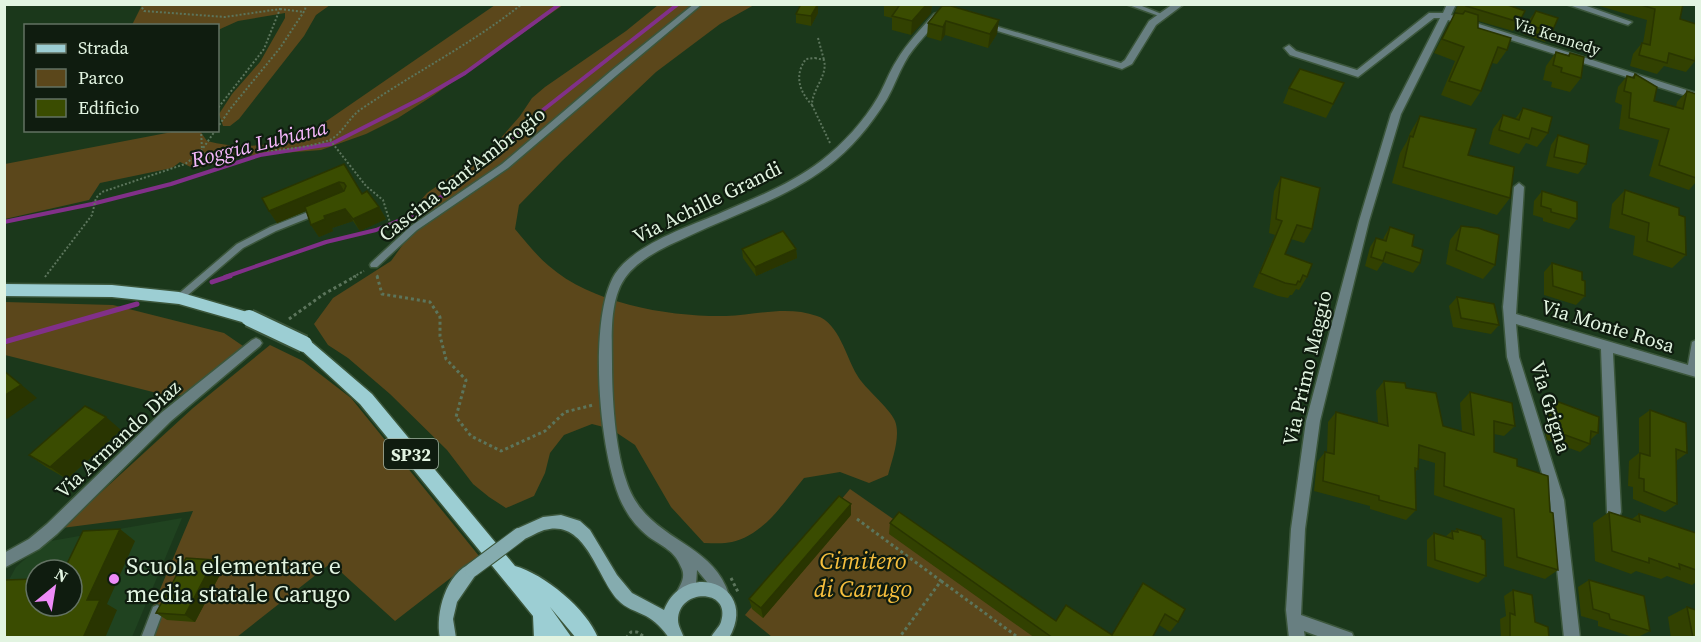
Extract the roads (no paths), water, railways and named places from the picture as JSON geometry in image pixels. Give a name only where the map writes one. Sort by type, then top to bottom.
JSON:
[{"type":"main road","name":"SP32","points":[[4,290],[111,291],[179,298],[249,318],[304,344],[366,399],[563,638]]},
{"type":"main road","points":[[510,573],[531,579],[547,590],[590,638]]},
{"type":"main road","points":[[542,611],[544,638]]},
{"type":"street","points":[[971,22],[1122,66],[1129,62],[1152,23],[1180,4]]},
{"type":"street","name":"Via Primo Maggio","points":[[1297,638],[1294,620],[1300,505],[1312,421],[1364,221],[1395,114],[1452,4]]},
{"type":"street","points":[[1570,4],[1628,22]]},
{"type":"street","name":"Via Achille Grandi","points":[[722,595],[719,582],[710,571],[682,553],[644,523],[630,506],[620,487],[616,471],[610,411],[606,336],[609,301],[619,277],[652,250],[801,179],[834,156],[874,111],[901,61],[937,16],[950,15]]},
{"type":"street","points":[[1289,48],[1293,53],[1358,74],[1432,15],[1445,16]]},
{"type":"street","name":"Via Kennedy","points":[[1445,16],[1696,96]]},
{"type":"street","name":"Via Grigna","points":[[1519,187],[1509,316],[1515,366],[1557,500],[1572,638]]},
{"type":"street","name":"Via Monte Rosa","points":[[1509,316],[1695,371]]},
{"type":"street","name":"Via Armando Diaz","points":[[4,561],[34,544],[52,529],[166,417],[256,343]]},
{"type":"street","points":[[1607,345],[1614,512]]},
{"type":"street","points":[[1695,371],[1696,345]]},
{"type":"street","points":[[448,638],[445,626],[447,608],[454,592],[472,570],[519,535],[546,522],[558,521],[577,527],[589,538],[622,594],[638,606],[654,612],[675,633]]},
{"type":"street","points":[[675,633],[671,614],[690,586],[692,573],[682,553]]},
{"type":"street","points":[[654,612],[678,601],[698,588],[715,591],[722,595],[726,602],[729,618],[720,636]]},
{"type":"street","points":[[1294,620],[1347,638]]},
{"type":"lane","name":"Cascina Sant'Ambrogio","points":[[374,265],[414,228],[505,166],[699,4]]},
{"type":"lane","points":[[1129,4],[1161,15]]},
{"type":"lane","points":[[179,298],[240,246],[273,229],[326,207]]},
{"type":"lane","points":[[147,638],[158,611]]},
{"type":"waterway","name":"Roggia Lubiana","points":[[4,222],[92,204],[171,184],[260,155],[331,144],[422,98],[465,73],[560,4]]},
{"type":"waterway","points":[[225,277],[326,242],[376,230],[422,211],[493,158],[529,121],[678,4]]},
{"type":"waterway","points":[[212,282],[230,276]]},
{"type":"waterway","points":[[4,342],[137,304]]},
{"type":"place","name":"Scuola elementare e media statale Carugo","points":[[114,579]]},
{"type":"park label","name":"Cimitero di Carugo","points":[[863,574]]}]
